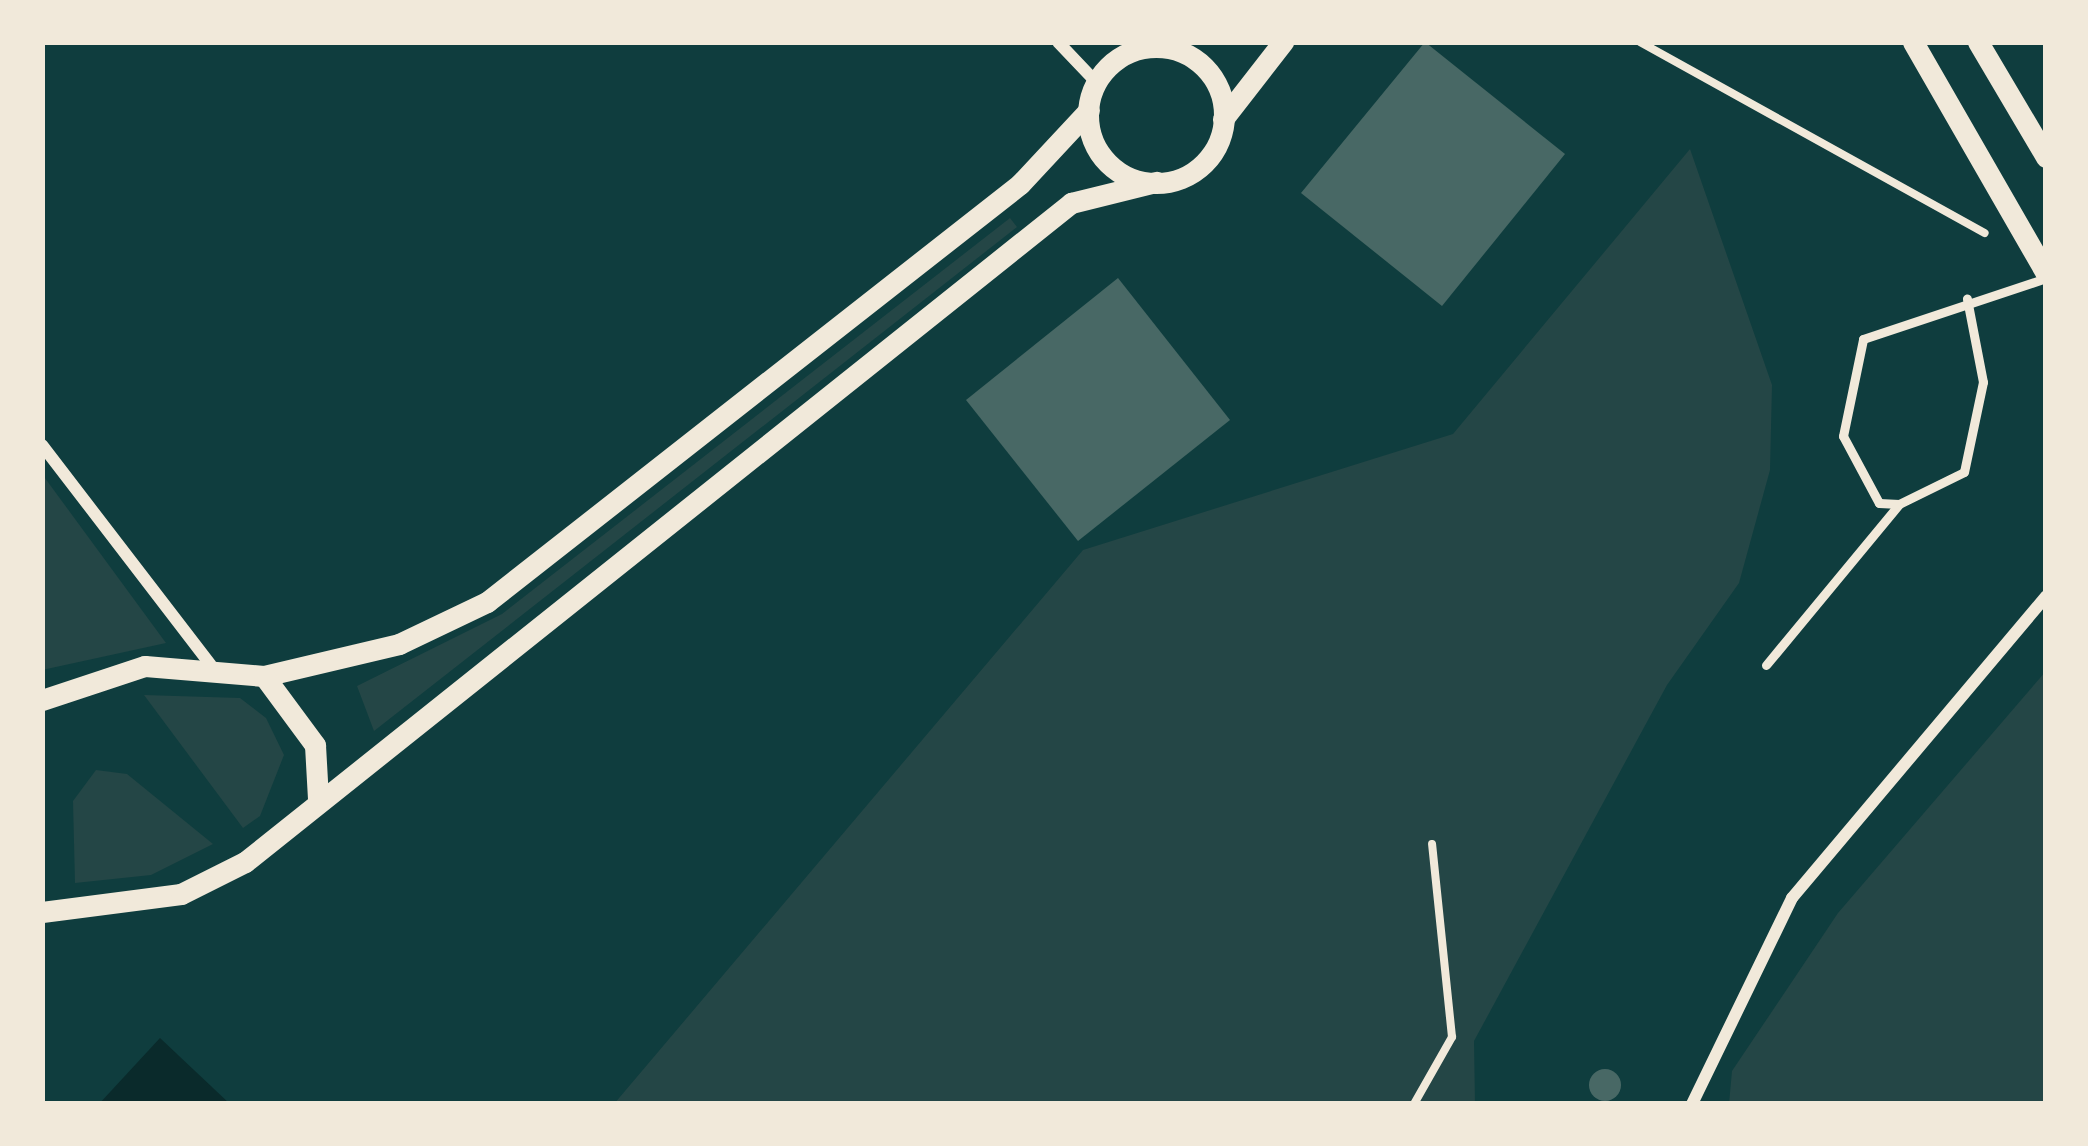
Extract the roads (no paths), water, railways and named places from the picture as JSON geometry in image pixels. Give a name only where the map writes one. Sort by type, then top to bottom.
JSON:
[{"type":"street","points":[[1058,42],[1097,83]]},
{"type":"street","points":[[1188,55],[1208,42]]},
{"type":"street","points":[[42,912],[181,894],[245,862],[318,799],[1071,203],[1156,182],[1206,161],[1223,119],[1283,42]]},
{"type":"street","points":[[1913,42],[2046,276]]},
{"type":"street","points":[[1978,42],[2046,157]]},
{"type":"street","points":[[42,700],[145,666],[211,664],[264,676],[399,644],[487,602],[1020,184],[1089,110],[1097,83],[1141,45],[1188,55],[1216,82],[1223,119]]},
{"type":"street","points":[[1089,110],[1107,161],[1156,182]]},
{"type":"street","points":[[42,445],[211,664]]},
{"type":"street","points":[[1692,1104],[1792,898],[2046,596]]},
{"type":"street","points":[[264,676],[315,745],[318,799]]},
{"type":"lane","points":[[1898,504],[1879,502],[1843,436],[1863,339],[1967,298],[2046,276]]},
{"type":"lane","points":[[1766,664],[1898,504],[1964,472],[1977,433],[1983,382],[1967,298]]}]
